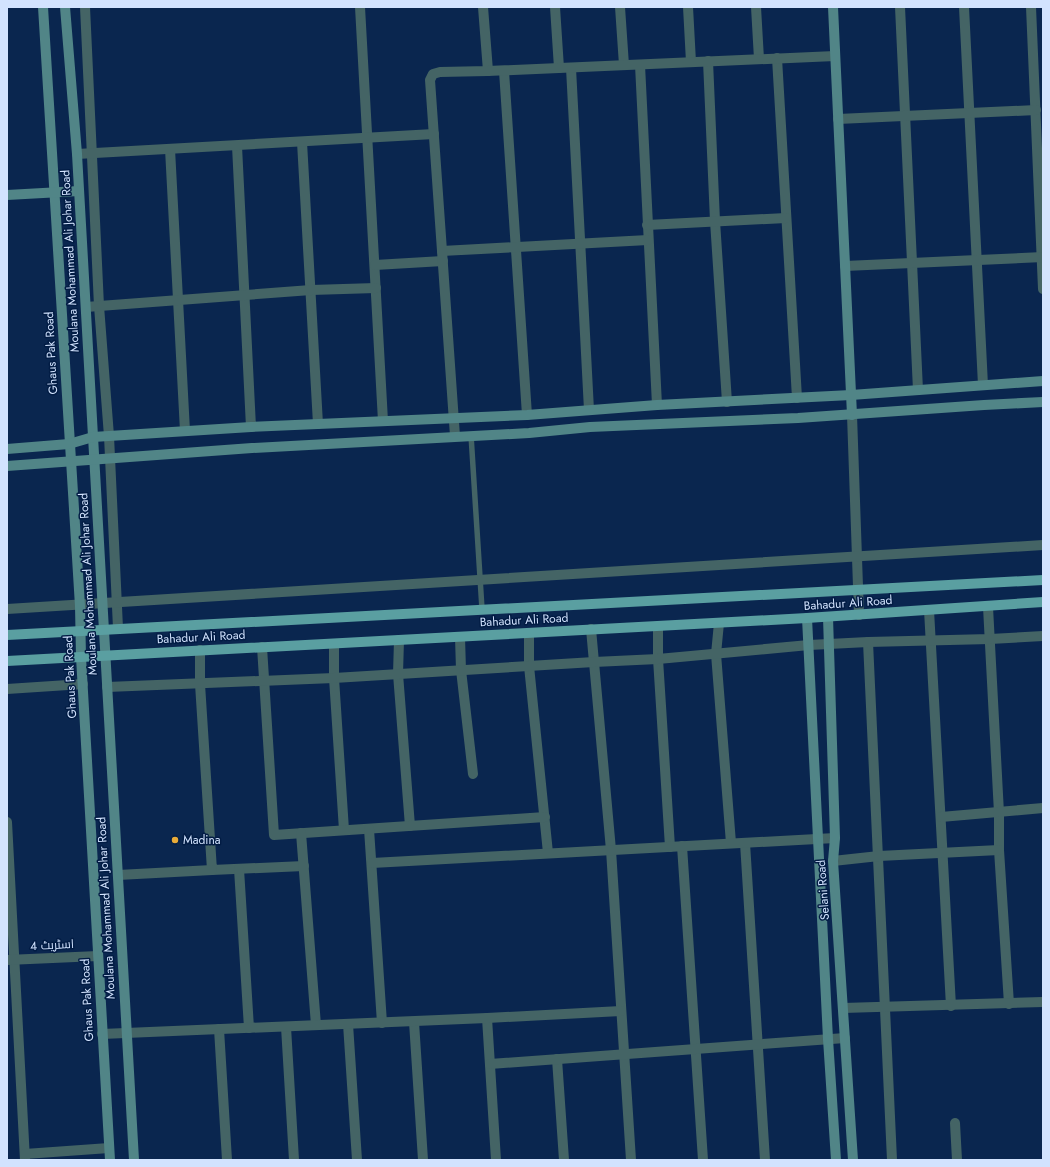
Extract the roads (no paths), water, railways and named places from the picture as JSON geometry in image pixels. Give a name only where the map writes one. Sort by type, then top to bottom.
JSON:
[{"type":"main road","name":"Bahadur Ali Road","points":[[7,634],[1043,580]]},
{"type":"main road","name":"Bahadur Ali Road","points":[[7,661],[591,629],[658,627],[988,607],[1043,602]]},
{"type":"street","name":"Moulana Mohammad Ali Johar Road","points":[[43,7],[54,192]]},
{"type":"street","name":"Moulana Mohammad Ali Johar Road","points":[[64,7],[77,154],[134,1160]]},
{"type":"street","points":[[84,7],[99,306],[109,436],[118,628]]},
{"type":"street","points":[[360,7],[383,421]]},
{"type":"street","points":[[483,7],[488,71]]},
{"type":"street","points":[[555,7],[559,68]]},
{"type":"street","points":[[620,7],[624,65]]},
{"type":"street","points":[[688,7],[691,62]]},
{"type":"street","points":[[756,7],[759,59]]},
{"type":"street","points":[[833,7],[852,415],[859,615]]},
{"type":"street","points":[[900,7],[918,390]]},
{"type":"street","points":[[964,7],[983,385]]},
{"type":"street","points":[[1031,7],[1039,91],[1036,110],[1043,289]]},
{"type":"street","points":[[454,436],[430,80],[433,74],[440,72],[504,71],[835,56]]},
{"type":"street","points":[[777,58],[797,398]]},
{"type":"street","points":[[708,62],[715,221],[727,402]]},
{"type":"street","points":[[640,64],[657,405]]},
{"type":"street","points":[[570,68],[589,410]]},
{"type":"street","points":[[504,71],[527,415]]},
{"type":"street","points":[[838,119],[1036,110]]},
{"type":"street","points":[[77,154],[434,134]]},
{"type":"street","points":[[302,142],[318,424]]},
{"type":"street","points":[[237,146],[251,427]]},
{"type":"street","points":[[170,149],[185,431]]},
{"type":"street","points":[[7,194],[79,191]]},
{"type":"street","name":"Ghaus Pak Road","points":[[54,192],[80,606],[81,657],[110,1160]]},
{"type":"street","points":[[647,224],[786,218]]},
{"type":"street","points":[[375,265],[516,247],[648,240]]},
{"type":"street","points":[[845,266],[1042,257]]},
{"type":"street","points":[[86,306],[178,301],[311,290],[376,288]]},
{"type":"street","points":[[7,448],[69,444],[93,437],[185,431],[527,415],[657,405],[851,395],[1043,381]]},
{"type":"street","points":[[7,466],[454,436],[528,433],[590,427],[852,415],[1043,402]]},
{"type":"street","points":[[7,609],[117,604],[480,580],[1043,546]]},
{"type":"street","points":[[988,607],[999,813],[999,850],[1009,1004]]},
{"type":"street","points":[[929,610],[951,1006]]},
{"type":"street","name":"Selani Road","points":[[828,617],[835,838],[834,861],[853,1160]]},
{"type":"street","name":"Selani Road","points":[[807,618],[828,1039],[836,1160]]},
{"type":"street","points":[[719,623],[716,654],[731,843]]},
{"type":"street","points":[[658,627],[658,659],[670,847]]},
{"type":"street","points":[[591,629],[611,850],[631,1160]]},
{"type":"street","points":[[529,633],[529,666],[548,853]]},
{"type":"street","points":[[107,687],[334,678],[658,659],[809,645],[868,642],[990,640],[1043,636]]},
{"type":"street","points":[[460,637],[461,670],[473,774]]},
{"type":"street","points":[[398,640],[398,674],[410,826]]},
{"type":"street","points":[[868,642],[892,1160]]},
{"type":"street","points":[[334,644],[334,678],[344,830]]},
{"type":"street","points":[[262,647],[274,835],[545,817]]},
{"type":"street","points":[[200,650],[200,684],[212,870]]},
{"type":"street","points":[[7,689],[83,684]]},
{"type":"street","points":[[941,817],[1043,808]]},
{"type":"street","points":[[7,822],[11,960],[25,1157],[109,1148]]},
{"type":"street","points":[[369,829],[382,1023]]},
{"type":"street","points":[[301,833],[316,1025]]},
{"type":"street","points":[[372,863],[835,838]]},
{"type":"street","points":[[745,842],[765,1160]]},
{"type":"street","points":[[682,846],[703,1160]]},
{"type":"street","points":[[834,861],[879,856],[999,850]]},
{"type":"street","points":[[118,875],[304,866]]},
{"type":"street","points":[[239,869],[249,1028]]},
{"type":"street","name":"اسٹریٹ 4","points":[[11,960],[98,956]]},
{"type":"street","points":[[843,1008],[951,1006],[1043,1002]]},
{"type":"street","points":[[102,1034],[414,1022],[621,1011]]},
{"type":"street","points":[[487,1018],[496,1160]]},
{"type":"street","points":[[414,1022],[423,1160]]},
{"type":"street","points":[[348,1024],[357,1160]]},
{"type":"street","points":[[286,1027],[294,1160]]},
{"type":"street","points":[[219,1029],[227,1160]]},
{"type":"street","points":[[490,1064],[845,1038]]},
{"type":"street","points":[[557,1059],[564,1160]]},
{"type":"street","points":[[955,1123],[956,1160]]},
{"type":"lane","points":[[471,435],[482,609]]},
{"type":"place","name":"Madina","points":[[175,840]]}]
